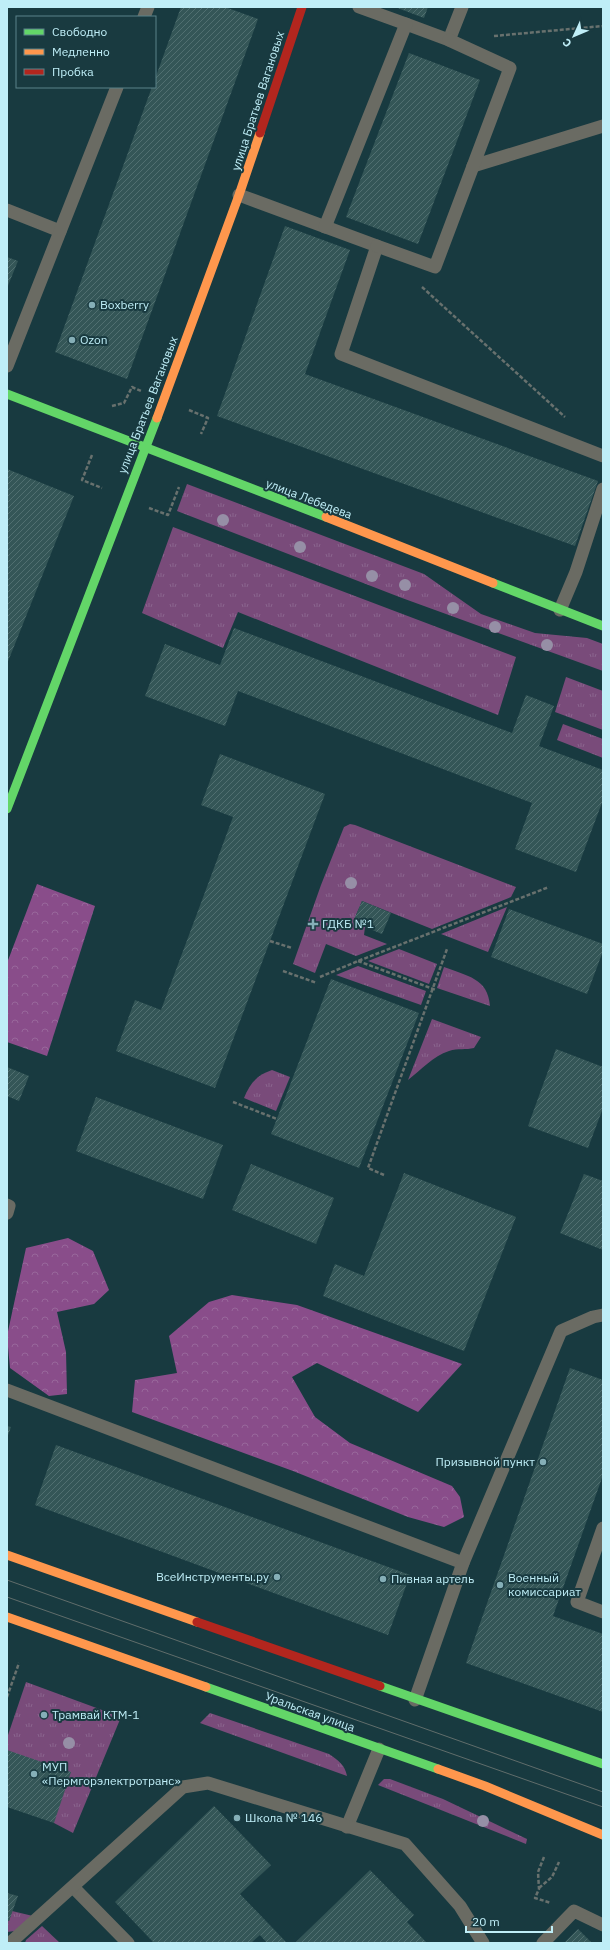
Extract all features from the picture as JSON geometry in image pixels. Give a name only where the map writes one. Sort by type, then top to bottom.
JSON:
[{"type":"street","name":"улица Братьев Вагановых","points":[[7,809],[10,794],[145,446],[165,400],[239,195],[302,7]]},
{"type":"street","name":"улица Лебедева","points":[[7,394],[102,432],[145,446],[603,626]]},
{"type":"street","points":[[7,1556],[415,1700],[603,1764]]},
{"type":"street","name":"Уральская улица","points":[[7,1618],[485,1786],[603,1835]]},
{"type":"lane","points":[[239,195],[435,267],[510,68],[449,40],[359,7]]},
{"type":"lane","points":[[449,40],[462,7]]},
{"type":"lane","points":[[325,227],[406,24]]},
{"type":"lane","points":[[7,366],[117,88]]},
{"type":"lane","points":[[473,166],[603,126]]},
{"type":"lane","points":[[7,210],[60,231]]},
{"type":"lane","points":[[378,246],[341,354],[603,456]]},
{"type":"lane","points":[[560,610],[576,572],[603,489]]},
{"type":"lane","points":[[7,1205],[9,1206],[7,1213]]},
{"type":"lane","points":[[415,1700],[463,1563],[561,1331],[593,1317],[603,1315]]},
{"type":"lane","points":[[7,1390],[463,1563]]},
{"type":"lane","points":[[603,1528],[576,1602],[603,1612]]},
{"type":"lane","points":[[347,1826],[379,1749]]},
{"type":"lane","points":[[10,1943],[74,1887],[183,1787],[208,1783],[406,1844],[460,1906],[483,1943]]},
{"type":"lane","points":[[74,1887],[128,1943]]},
{"type":"lane","points":[[543,1943],[574,1911],[603,1925]]},
{"type":"path","points":[[487,37],[603,26]]},
{"type":"path","points":[[418,283],[568,420]]},
{"type":"path","points":[[112,406],[124,403],[132,387],[141,391]]},
{"type":"path","points":[[185,408],[208,418],[201,434]]},
{"type":"path","points":[[95,449],[82,480],[106,490]]},
{"type":"path","points":[[147,507],[168,515],[182,481]]},
{"type":"path","points":[[320,977],[549,887]]},
{"type":"path","points":[[270,941],[292,948]]},
{"type":"path","points":[[384,1175],[368,1168],[447,949]]},
{"type":"path","points":[[358,961],[436,990]]},
{"type":"path","points":[[283,971],[317,984]]},
{"type":"path","points":[[234,1102],[277,1119]]},
{"type":"path","points":[[7,1697],[19,1663]]},
{"type":"path","points":[[539,1889],[538,1872],[544,1857]]},
{"type":"path","points":[[548,1902],[535,1898],[539,1889],[552,1877],[559,1862]]},
{"type":"green space","points":[[187,484],[424,574],[481,614],[535,633],[587,638],[603,644],[603,671],[402,598],[177,511]]},
{"type":"green space","points":[[173,527],[516,657],[498,715],[238,612],[223,648],[142,613]]},
{"type":"green space","points":[[566,677],[603,691],[603,730],[555,712]]},
{"type":"green space","points":[[563,724],[603,739],[603,758],[557,740]]},
{"type":"green space","points":[[350,824],[516,887],[511,897],[432,929],[362,901],[353,922],[365,927],[364,935],[387,944],[356,956],[326,944],[315,973],[293,964],[321,885],[344,827]]},
{"type":"green space","points":[[37,884],[95,906],[47,1056],[7,1042],[7,963]]},
{"type":"green space","points":[[507,907],[488,952],[441,934]]},
{"type":"green space","points":[[399,949],[437,964],[429,984],[368,961]]},
{"type":"green space","points":[[358,966],[426,991],[421,1005],[336,975]]},
{"type":"green space","points":[[444,967],[475,979],[481,984],[485,989],[490,1006],[437,988]]},
{"type":"green space","points":[[432,1019],[481,1037],[474,1048],[452,1050],[443,1053],[408,1080]]},
{"type":"green space","points":[[272,1070],[290,1077],[276,1111],[244,1098],[249,1088],[258,1077]]},
{"type":"green space","points":[[68,1238],[93,1251],[109,1290],[94,1304],[57,1312],[66,1352],[67,1394],[49,1396],[10,1368],[7,1336],[26,1248]]},
{"type":"green space","points":[[232,1295],[297,1305],[462,1364],[418,1412],[317,1363],[292,1377],[315,1417],[350,1443],[452,1486],[460,1497],[464,1517],[444,1527],[408,1517],[293,1471],[132,1412],[135,1380],[177,1373],[169,1336],[209,1302]]},
{"type":"green space","points":[[26,1682],[121,1717],[73,1833],[54,1823],[7,1750],[7,1738]]},
{"type":"green space","points":[[210,1713],[329,1754],[341,1763],[347,1776],[200,1723]]},
{"type":"green space","points":[[384,1779],[390,1779],[443,1799],[527,1839],[526,1844],[378,1785]]},
{"type":"green space","points":[[12,1911],[33,1916],[15,1931],[7,1932],[7,1920],[9,1921]]},
{"type":"green space","points":[[42,1926],[60,1943],[25,1943],[26,1940]]},
{"type":"building","points":[[181,7],[225,7],[258,19],[127,379],[55,352],[152,88],[156,88],[156,76]]},
{"type":"building","points":[[395,7],[428,7],[424,18]]},
{"type":"building","points":[[409,53],[480,80],[418,244],[346,217]]},
{"type":"building","points":[[285,226],[350,250],[305,374],[598,481],[575,546],[217,416]]},
{"type":"building","points":[[7,257],[18,261],[7,288]]},
{"type":"building","points":[[7,469],[74,496],[7,664]]},
{"type":"building","points":[[234,628],[512,733],[526,695],[554,706],[539,746],[603,770],[603,800],[576,872],[515,849],[532,803],[238,691],[225,726],[145,696],[165,644],[220,665]]},
{"type":"building","points":[[220,754],[325,794],[215,1088],[116,1051],[135,1000],[161,1010],[233,817],[201,805]]},
{"type":"building","points":[[362,901],[391,913],[382,934],[353,922]]},
{"type":"building","points":[[509,909],[603,944],[603,951],[587,994],[491,957]]},
{"type":"building","points":[[331,979],[419,1013],[359,1168],[271,1134]]},
{"type":"building","points":[[556,1049],[603,1067],[603,1108],[588,1148],[528,1126]]},
{"type":"building","points":[[7,1067],[29,1076],[19,1101],[7,1096]]},
{"type":"building","points":[[96,1097],[223,1145],[203,1199],[76,1151]]},
{"type":"building","points":[[251,1164],[334,1198],[316,1244],[232,1210]]},
{"type":"building","points":[[404,1173],[516,1217],[464,1351],[323,1296],[335,1264],[364,1276]]},
{"type":"building","points":[[584,1174],[603,1181],[603,1250],[560,1233]]},
{"type":"building","points":[[570,1368],[603,1380],[603,1475],[553,1616],[603,1634],[603,1712],[466,1663]]},
{"type":"building","points":[[7,1426],[11,1427],[7,1438]]},
{"type":"building","points":[[56,1445],[410,1575],[388,1635],[35,1505]]},
{"type":"building","points":[[7,1750],[71,1772],[54,1823],[7,1807]]},
{"type":"building","points":[[214,1806],[271,1865],[240,1894],[287,1943],[267,1943],[260,1935],[251,1943],[154,1943],[115,1902]]},
{"type":"building","points":[[370,1870],[414,1915],[407,1922],[427,1943],[295,1943]]},
{"type":"building","points":[[7,1893],[18,1896],[9,1921],[7,1920]]},
{"type":"building","points":[[578,1929],[592,1943],[564,1943]]},
{"type":"tram line","points":[[7,1580],[603,1792]]},
{"type":"tram line","points":[[7,1597],[603,1807]]},
{"type":"traffic: fast","points":[[7,394],[326,517]]},
{"type":"traffic: fast","points":[[7,809],[157,418]]},
{"type":"traffic: fast","points":[[493,583],[603,626]]},
{"type":"traffic: fast","points":[[380,1686],[603,1764]]},
{"type":"traffic: fast","points":[[206,1687],[438,1769]]},
{"type":"traffic: slow","points":[[157,418],[239,195],[260,133]]},
{"type":"traffic: slow","points":[[326,517],[493,583]]},
{"type":"traffic: slow","points":[[7,1555],[197,1622]]},
{"type":"traffic: slow","points":[[7,1617],[206,1687]]},
{"type":"traffic: slow","points":[[438,1769],[485,1786],[603,1835]]},
{"type":"traffic: jam","points":[[260,133],[302,7]]},
{"type":"traffic: jam","points":[[197,1622],[380,1686]]},
{"type":"place","name":"Boxberry","points":[[92,305]]},
{"type":"place","name":"Ozon","points":[[72,340]]},
{"type":"place","name":"ГДКБ №1","points":[[313,924]]},
{"type":"place","name":"Призывной пункт","points":[[543,1462]]},
{"type":"place","name":"ВсеИнструменты.ру","points":[[277,1577]]},
{"type":"place","name":"Пивная артель","points":[[383,1579]]},
{"type":"place","name":"Военный комиссариат","points":[[500,1585]]},
{"type":"place","name":"Трамвай КТМ-1","points":[[44,1715]]},
{"type":"place","name":"МУП «Пермгорэлектротранс»","points":[[34,1774]]},
{"type":"place","name":"Школа № 146","points":[[237,1818]]}]
